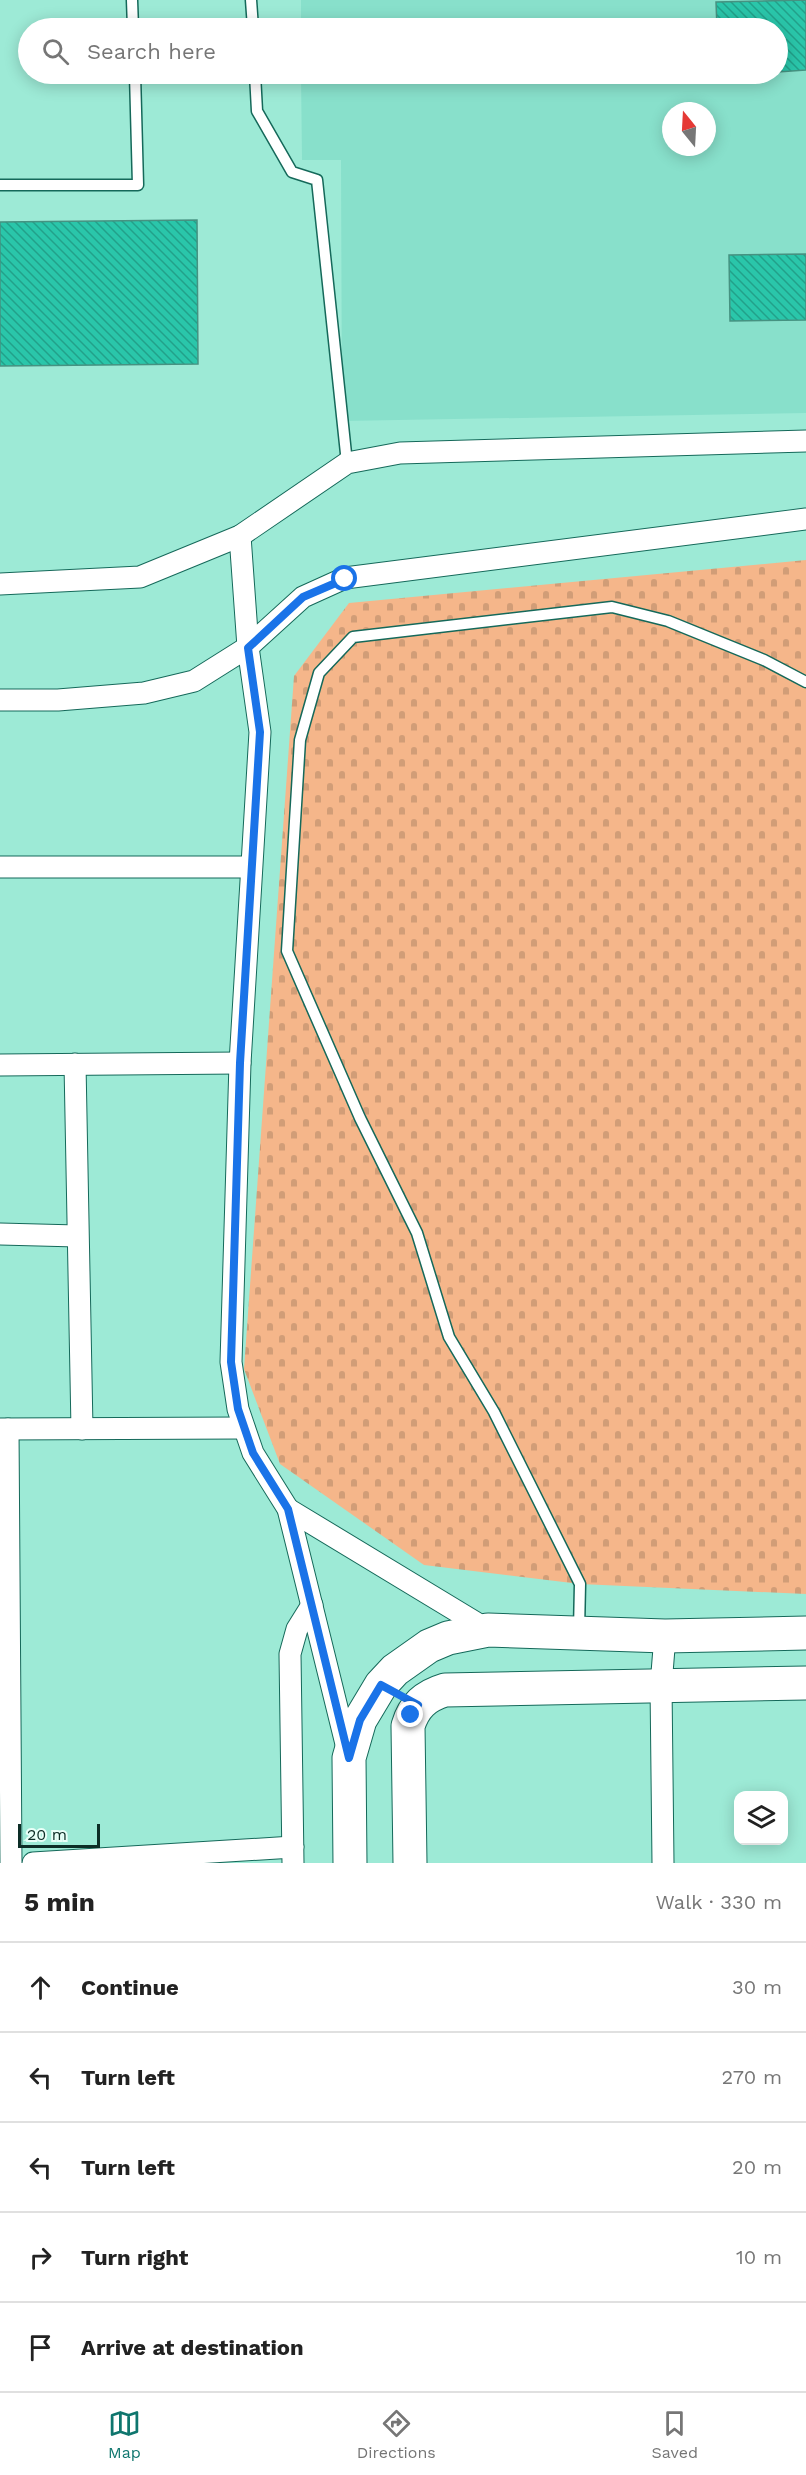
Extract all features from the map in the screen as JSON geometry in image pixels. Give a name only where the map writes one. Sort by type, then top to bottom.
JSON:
[{"type":"main road","points":[[350,1863],[349,1758],[360,1720],[381,1685],[395,1670],[429,1646],[468,1632],[488,1630],[665,1636],[806,1633]]},
{"type":"main road","points":[[410,1863],[408,1726],[418,1705],[435,1693],[444,1690],[806,1683]]},
{"type":"main road","points":[[381,1685],[418,1705]]},
{"type":"street","points":[[0,584],[140,578],[240,536],[347,463],[400,453],[806,441]]},
{"type":"street","points":[[0,700],[58,700],[144,693],[194,681],[248,648],[303,597],[345,579],[806,519]]},
{"type":"street","points":[[240,536],[248,648],[260,732],[240,1063],[231,1362],[238,1409],[253,1453],[288,1509],[349,1758]]},
{"type":"street","points":[[0,867],[251,867]]},
{"type":"street","points":[[0,1065],[240,1063]]},
{"type":"street","points":[[75,1064],[82,1429]]},
{"type":"street","points":[[0,1234],[77,1236]]},
{"type":"street","points":[[11,1863],[5,1711],[4,1429],[244,1428]]},
{"type":"street","points":[[288,1509],[488,1630]]},
{"type":"street","points":[[33,1863],[293,1855],[290,1654],[297,1629],[312,1605]]},
{"type":"street","points":[[663,1863],[662,1685],[665,1636]]},
{"type":"lane","points":[[132,0],[133,18]]},
{"type":"lane","points":[[251,0],[252,18]]},
{"type":"lane","points":[[0,185],[138,185],[135,84]]},
{"type":"lane","points":[[256,84],[257,111],[292,172],[317,180],[347,463]]},
{"type":"lane","points":[[579,1633],[580,1584],[494,1412],[448,1337],[417,1233],[360,1118],[287,951],[300,740],[319,673],[353,637],[612,606],[668,621],[764,660],[806,682]]},
{"type":"shaded area","points":[[301,0],[806,0],[806,413],[342,421],[341,160],[302,160],[301,84],[788,84],[788,18],[301,18]]},
{"type":"green space","points":[[806,560],[806,1594],[580,1584],[424,1565],[280,1464],[244,1369],[294,676],[349,603]]},
{"type":"building","points":[[806,0],[806,70],[788,71],[788,18],[717,18],[716,2]]},
{"type":"building","points":[[197,220],[198,364],[0,366],[0,222]]},
{"type":"building","points":[[806,254],[806,320],[730,321],[729,255]]},
{"type":"route","points":[[345,579],[303,597],[248,648],[260,732],[240,1063],[231,1362],[238,1409],[253,1453],[288,1509],[349,1758],[360,1720],[381,1685],[418,1705],[411,1715]]}]
